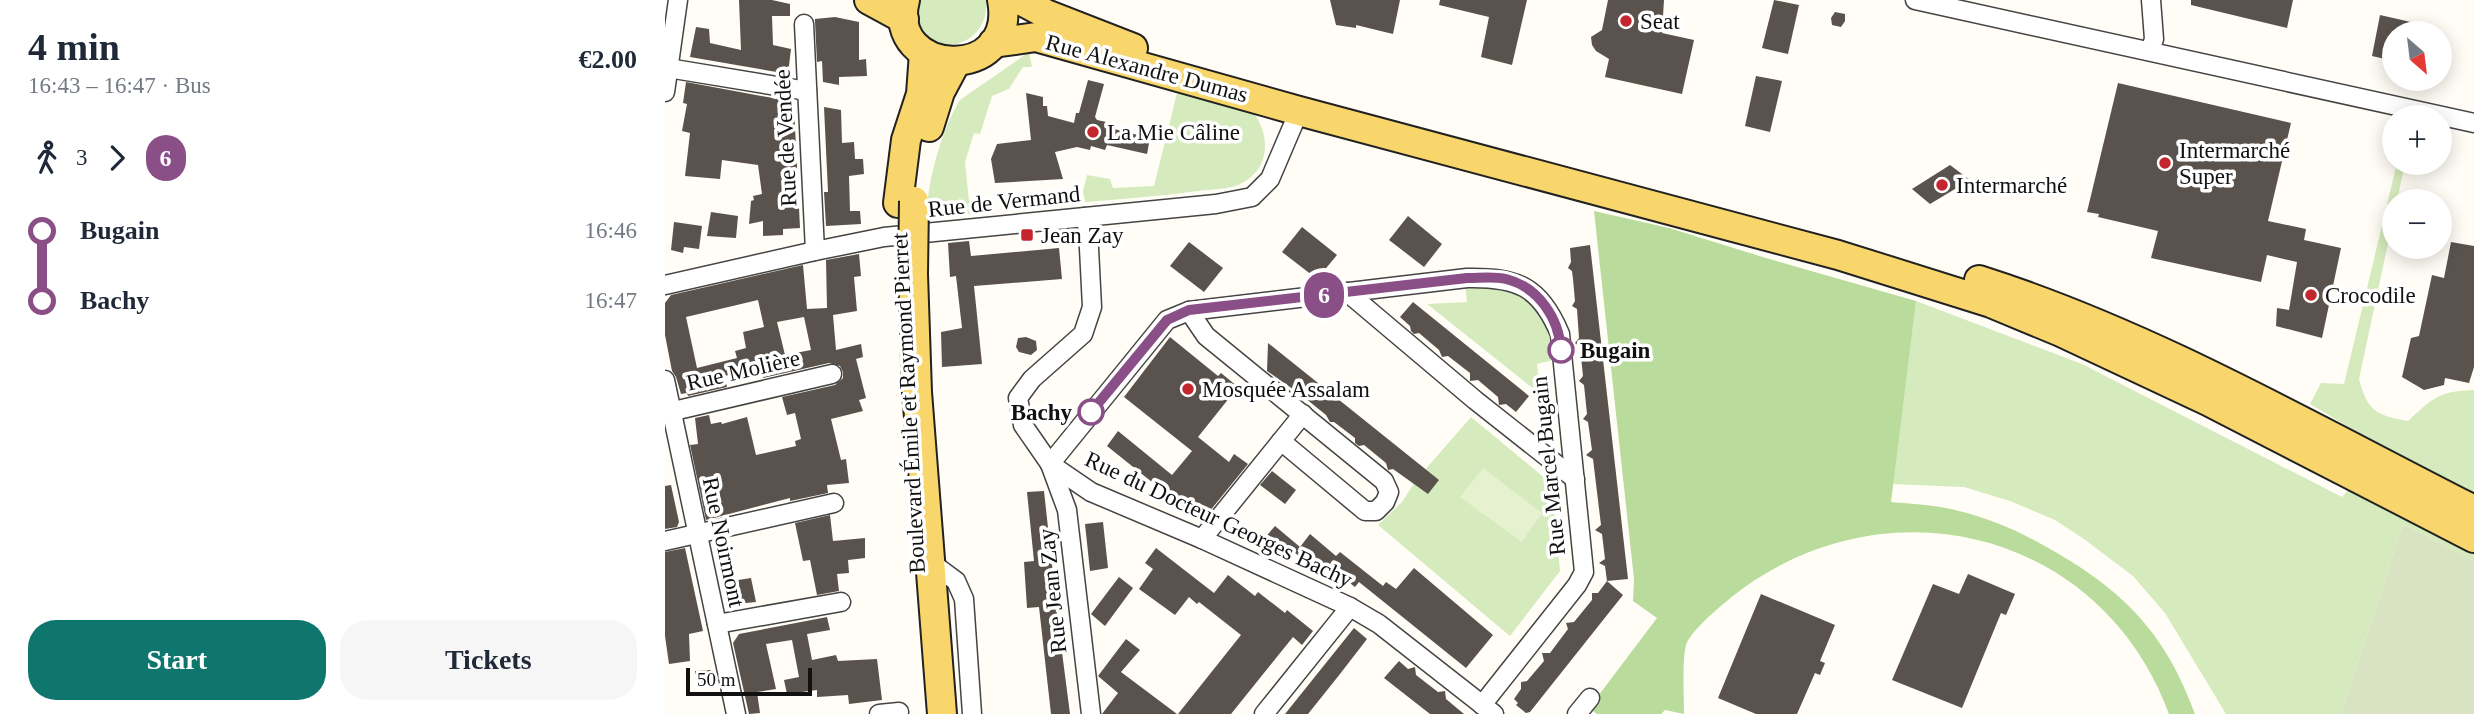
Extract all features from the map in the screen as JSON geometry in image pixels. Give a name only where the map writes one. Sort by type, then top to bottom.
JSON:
[{"type":"main road","points":[[869,0],[905,9],[907,32],[924,52],[945,61],[956,62],[977,56],[993,43],[1004,17],[1002,0]]},
{"type":"main road","name":"Rue Alexandre Dumas","points":[[1020,0],[1046,14],[1124,46],[1302,103]]},
{"type":"main road","name":"Rue Alexandre Dumas","points":[[993,43],[1036,37],[1302,103]]},
{"type":"main road","name":"Boulevard Émile et Raymond Pierret","points":[[924,52],[921,94],[906,141],[903,392],[927,714]]},
{"type":"main road","name":"Boulevard Émile et Raymond Pierret","points":[[906,202],[940,92],[956,62]]},
{"type":"main road","points":[[1302,103],[1507,149],[1828,236],[2019,293],[2155,349],[2474,510]]},
{"type":"main road","points":[[1302,103],[1838,255],[1991,303],[2061,332],[2208,401],[2474,538]]},
{"type":"main road","name":"Boulevard Émile et Raymond Pierret","points":[[905,274],[942,714]]},
{"type":"street","points":[[665,92],[678,0]]},
{"type":"street","points":[[1915,0],[2474,123]]},
{"type":"street","points":[[2151,0],[2154,39],[2151,51]]},
{"type":"street","name":"Rue de Vendée","points":[[804,24],[815,250]]},
{"type":"street","points":[[668,68],[807,91]]},
{"type":"street","name":"Rue de Vermand","points":[[665,285],[884,237],[1216,204],[1252,197],[1270,179],[1302,103]]},
{"type":"street","name":"Rue du Docteur Georges Bachy","points":[[1085,217],[1092,307],[1083,334],[1032,379],[1018,398],[1023,425],[1050,464],[1091,492],[1350,607],[1380,624],[1488,709]]},
{"type":"street","name":"Rue Marcel Bugain","points":[[1050,464],[1167,320],[1189,310],[1467,278],[1506,279],[1522,285],[1553,317],[1560,334],[1584,572],[1488,709]]},
{"type":"street","points":[[1347,292],[1475,400],[1575,479]]},
{"type":"street","points":[[1189,310],[1206,336],[1384,481],[1389,492],[1385,502],[1376,510],[1365,511],[1280,441]]},
{"type":"street","name":"Rue Molière","points":[[668,413],[832,374]]},
{"type":"street","name":"Rue Noirmont","points":[[665,380],[668,413],[698,534],[736,714]]},
{"type":"street","points":[[1202,539],[1303,414]]},
{"type":"street","name":"Rue Jean Zay","points":[[1050,464],[1067,510],[1091,714]]},
{"type":"street","points":[[665,541],[834,503]]},
{"type":"street","points":[[929,561],[956,581],[964,599],[972,714]]},
{"type":"street","points":[[717,624],[841,602]]},
{"type":"street","points":[[1264,714],[1350,607]]},
{"type":"street","points":[[1577,714],[1590,698]]},
{"type":"street","points":[[879,714],[899,712]]},
{"type":"green space","points":[[915,0],[986,0],[985,17],[969,39],[945,45],[933,42],[923,35],[916,20]]},
{"type":"green space","points":[[1029,52],[1032,67],[1023,67],[1009,89],[992,96],[980,134],[974,133],[965,162],[969,201],[991,200],[992,212],[927,217],[929,189],[936,157],[960,100]]},
{"type":"green space","points":[[1178,89],[1252,111],[1263,130],[1265,141],[1265,151],[1258,170],[1250,178],[1230,187],[1085,202],[1083,191],[1087,175],[1110,179],[1113,188],[1154,186]]},
{"type":"green space","points":[[2394,175],[2402,175],[2400,189],[2391,189]]},
{"type":"green space","points":[[1594,211],[1669,228],[1916,301],[1891,502],[1942,507],[2007,527],[2052,550],[2101,582],[2122,599],[2156,638],[2184,686],[2195,714],[2169,714],[2139,655],[2099,606],[2051,569],[1996,545],[1937,533],[1875,535],[1814,550],[1755,580],[1727,600],[1697,629],[1686,645],[1684,714],[1665,710],[1661,714],[1597,714],[1589,708],[1657,618],[1633,601],[1634,579]]},
{"type":"green space","points":[[2382,226],[2382,259],[2385,259],[2359,379],[2366,399],[2375,410],[2388,417],[2408,421],[2437,397],[2452,392],[2474,390],[2474,493],[2365,437],[2310,404],[2321,383],[2344,384]]},
{"type":"green space","points":[[1465,284],[1496,287],[1519,293],[1537,309],[1552,343],[1554,360],[1537,364],[1540,394],[1427,304],[1467,302]]},
{"type":"green space","points":[[1916,301],[2082,364],[2342,497],[2351,487],[2474,550],[2474,561],[2403,524],[2341,714],[2226,714],[2165,613],[2133,576],[2084,539],[2055,520],[2010,501],[1964,487],[1892,484]]},
{"type":"green space","points":[[1471,417],[1552,484],[1560,571],[1510,636],[1378,525],[1402,502],[1417,479]]},
{"type":"green space","points":[[1483,468],[1542,513],[1522,542],[1460,497]]},
{"type":"green space","points":[[2403,524],[2474,561],[2474,714],[2341,714]]},
{"type":"building","points":[[739,0],[772,0],[790,4],[790,16],[772,16],[773,45],[791,49],[788,74],[690,57],[696,27],[709,29],[710,43],[741,50]]},
{"type":"building","points":[[1330,0],[1400,0],[1393,34],[1356,25],[1356,28],[1336,25]]},
{"type":"building","points":[[1440,0],[1527,0],[1512,65],[1481,57],[1489,17],[1439,5]]},
{"type":"building","points":[[1608,0],[1664,0],[1662,33],[1694,40],[1682,94],[1605,77],[1609,59],[1596,51],[1591,37],[1602,30]]},
{"type":"building","points":[[1774,0],[1799,5],[1788,54],[1762,48]]},
{"type":"building","points":[[2191,0],[2293,0],[2287,28],[2191,5]]},
{"type":"building","points":[[1835,12],[1845,14],[1841,27],[1832,25],[1831,18]]},
{"type":"building","points":[[2380,15],[2406,21],[2382,21],[2382,58],[2372,56]]},
{"type":"building","points":[[835,17],[859,22],[859,60],[866,59],[867,76],[839,77],[839,85],[823,82],[822,61],[817,62],[815,19]]},
{"type":"building","points":[[1756,76],[1782,81],[1770,132],[1745,126]]},
{"type":"building","points":[[1088,80],[1104,84],[1095,117],[1097,120],[1116,124],[1114,129],[1150,138],[1147,154],[1107,145],[1105,150],[1091,146],[1090,150],[1077,147],[1055,152],[1063,179],[995,183],[991,159],[997,144],[1031,140],[1026,93],[1043,97],[1043,106],[1047,106],[1048,116],[1074,123]]},
{"type":"building","points":[[686,82],[789,101],[794,107],[800,228],[783,229],[783,235],[763,236],[763,221],[749,224],[753,196],[762,194],[758,165],[722,160],[720,179],[685,176],[690,133],[682,131],[687,104],[683,103]]},
{"type":"building","points":[[2118,83],[2291,123],[2268,221],[2306,229],[2304,240],[2341,248],[2322,338],[2276,326],[2277,308],[2289,310],[2297,262],[2267,255],[2261,282],[2151,258],[2158,231],[2087,212]]},
{"type":"building","points":[[824,107],[841,110],[842,143],[854,142],[855,159],[863,159],[864,174],[849,176],[850,211],[860,211],[861,224],[826,226],[824,192],[828,192]]},
{"type":"building","points":[[1950,165],[1970,180],[1930,204],[1912,189]]},
{"type":"building","points":[[711,212],[738,216],[736,238],[707,236]]},
{"type":"building","points":[[1408,216],[1442,244],[1424,267],[1389,240]]},
{"type":"building","points":[[674,222],[702,226],[699,249],[684,247],[683,253],[671,250]]},
{"type":"building","points":[[1302,227],[1337,255],[1317,279],[1282,252]]},
{"type":"building","points":[[969,241],[971,256],[1059,248],[1062,279],[974,286],[982,364],[942,367],[941,332],[962,328],[956,276],[950,277],[948,243]]},
{"type":"building","points":[[1189,242],[1223,268],[1204,292],[1170,266]]},
{"type":"building","points":[[2452,242],[2474,246],[2474,367],[2469,383],[2445,378],[2444,385],[2424,390],[2402,377],[2411,338],[2419,336],[2432,275],[2444,278],[2448,259],[2452,259]]},
{"type":"building","points":[[1590,245],[1628,579],[1607,581],[1605,566],[1599,563],[1605,559],[1602,534],[1595,530],[1601,525],[1593,459],[1586,455],[1592,450],[1588,422],[1583,419],[1587,414],[1584,385],[1579,381],[1583,376],[1580,347],[1575,343],[1579,338],[1577,309],[1572,306],[1575,301],[1573,279],[1572,271],[1568,268],[1571,262],[1570,248]]},
{"type":"building","points":[[859,254],[861,276],[854,277],[857,311],[833,315],[836,350],[861,344],[863,357],[856,359],[866,398],[859,400],[863,411],[831,419],[841,460],[846,459],[849,483],[827,485],[828,493],[790,501],[790,498],[706,520],[690,445],[698,444],[695,418],[709,415],[711,424],[722,424],[747,417],[756,455],[796,446],[795,441],[801,439],[795,413],[787,415],[782,397],[835,385],[843,378],[843,372],[840,366],[829,363],[763,378],[761,368],[724,376],[727,387],[688,396],[687,393],[681,394],[672,371],[665,335],[665,303],[671,295],[803,265],[807,309],[827,308],[826,260]],"holes":[[[758,300],[764,327],[743,332],[746,348],[735,351],[737,358],[697,368],[686,317]],[[804,317],[811,350],[785,355],[777,322]]]},
{"type":"building","points":[[1413,302],[1529,396],[1516,412],[1506,404],[1499,405],[1498,397],[1478,380],[1470,381],[1470,373],[1448,356],[1442,357],[1439,350],[1419,333],[1414,334],[1411,331],[1410,326],[1400,317]]},
{"type":"building","points":[[1026,337],[1036,341],[1037,350],[1031,355],[1019,352],[1016,347],[1018,338]]},
{"type":"building","points":[[1170,337],[1218,376],[1221,373],[1238,387],[1198,437],[1229,462],[1234,454],[1248,464],[1205,517],[1182,498],[1178,503],[1107,446],[1118,431],[1172,475],[1192,451],[1124,397]]},
{"type":"building","points":[[1268,343],[1439,480],[1428,494],[1393,469],[1388,470],[1386,463],[1364,445],[1355,443],[1355,438],[1334,422],[1330,422],[1326,415],[1305,398],[1301,399],[1297,392],[1267,371]]},
{"type":"building","points":[[1272,471],[1296,490],[1285,504],[1260,485]]},
{"type":"building","points":[[671,485],[679,522],[677,527],[665,529],[665,486]]},
{"type":"building","points":[[1044,491],[1070,714],[1051,714],[1039,607],[1027,608],[1024,562],[1034,561],[1027,492]]},
{"type":"building","points":[[830,515],[833,541],[865,538],[865,558],[848,560],[849,573],[837,574],[839,591],[817,595],[810,560],[803,561],[795,523]]},
{"type":"building","points":[[1103,522],[1108,568],[1090,571],[1085,524]]},
{"type":"building","points":[[1275,526],[1300,547],[1310,534],[1336,556],[1340,552],[1383,586],[1386,582],[1396,589],[1414,568],[1493,635],[1466,668],[1359,582],[1355,587],[1328,566],[1321,574],[1295,553],[1289,561],[1263,540]]},
{"type":"building","points":[[685,548],[703,631],[689,634],[690,661],[669,664],[665,636],[665,552]]},
{"type":"building","points":[[1156,548],[1214,593],[1228,575],[1255,596],[1258,592],[1285,613],[1287,610],[1313,631],[1302,645],[1293,637],[1231,714],[1178,714],[1241,635],[1189,597],[1175,615],[1139,589],[1153,569],[1145,563]]},
{"type":"building","points":[[1968,574],[2015,594],[2006,615],[2001,613],[1962,708],[1892,680],[1933,584],[1959,594]]},
{"type":"building","points":[[1119,577],[1133,588],[1105,626],[1091,614]]},
{"type":"building","points":[[751,578],[756,602],[736,604],[732,581]]},
{"type":"building","points":[[1607,581],[1623,595],[1530,712],[1526,713],[1516,705],[1518,703],[1514,699],[1521,689],[1521,682],[1527,681],[1544,661],[1542,653],[1550,653],[1568,629],[1566,623],[1574,622],[1592,600],[1592,593],[1598,593]]},
{"type":"building","points":[[1761,594],[1835,625],[1820,661],[1825,663],[1820,675],[1815,673],[1797,714],[1756,714],[1718,698]]},
{"type":"building","points":[[827,617],[830,630],[807,634],[812,660],[836,655],[838,661],[877,659],[882,700],[849,704],[848,695],[817,697],[817,690],[787,694],[784,680],[799,677],[792,640],[766,644],[776,689],[757,692],[760,713],[749,714],[733,643],[739,634]]},
{"type":"building","points":[[1354,628],[1367,639],[1308,714],[1285,714]]},
{"type":"building","points":[[1126,639],[1140,650],[1121,672],[1177,714],[1102,714],[1118,693],[1098,676]]},
{"type":"building","points":[[1399,661],[1408,669],[1415,667],[1416,675],[1438,692],[1445,691],[1446,699],[1464,714],[1430,714],[1384,678]]},
{"type":"building","points":[[711,670],[713,684],[699,686],[695,671]]},
{"type":"bus line","name":"6","points":[[1091,412],[1167,320],[1189,310],[1467,278],[1506,279],[1522,285],[1542,302],[1553,317],[1560,334],[1561,350]]},
{"type":"place","name":"Seat","points":[[1626,21]]},
{"type":"place","name":"La Mie Câline","points":[[1093,132]]},
{"type":"place","name":"Intermarché Super","points":[[2165,163]]},
{"type":"place","name":"Intermarché","points":[[1942,185]]},
{"type":"place","name":"Jean Zay","points":[[1027,235]]},
{"type":"place","name":"Crocodile","points":[[2311,295]]},
{"type":"place","name":"Bugain","points":[[1561,350]]},
{"type":"place","name":"Mosquée Assalam","points":[[1188,389]]},
{"type":"place","name":"Bachy","points":[[1091,412]]}]
